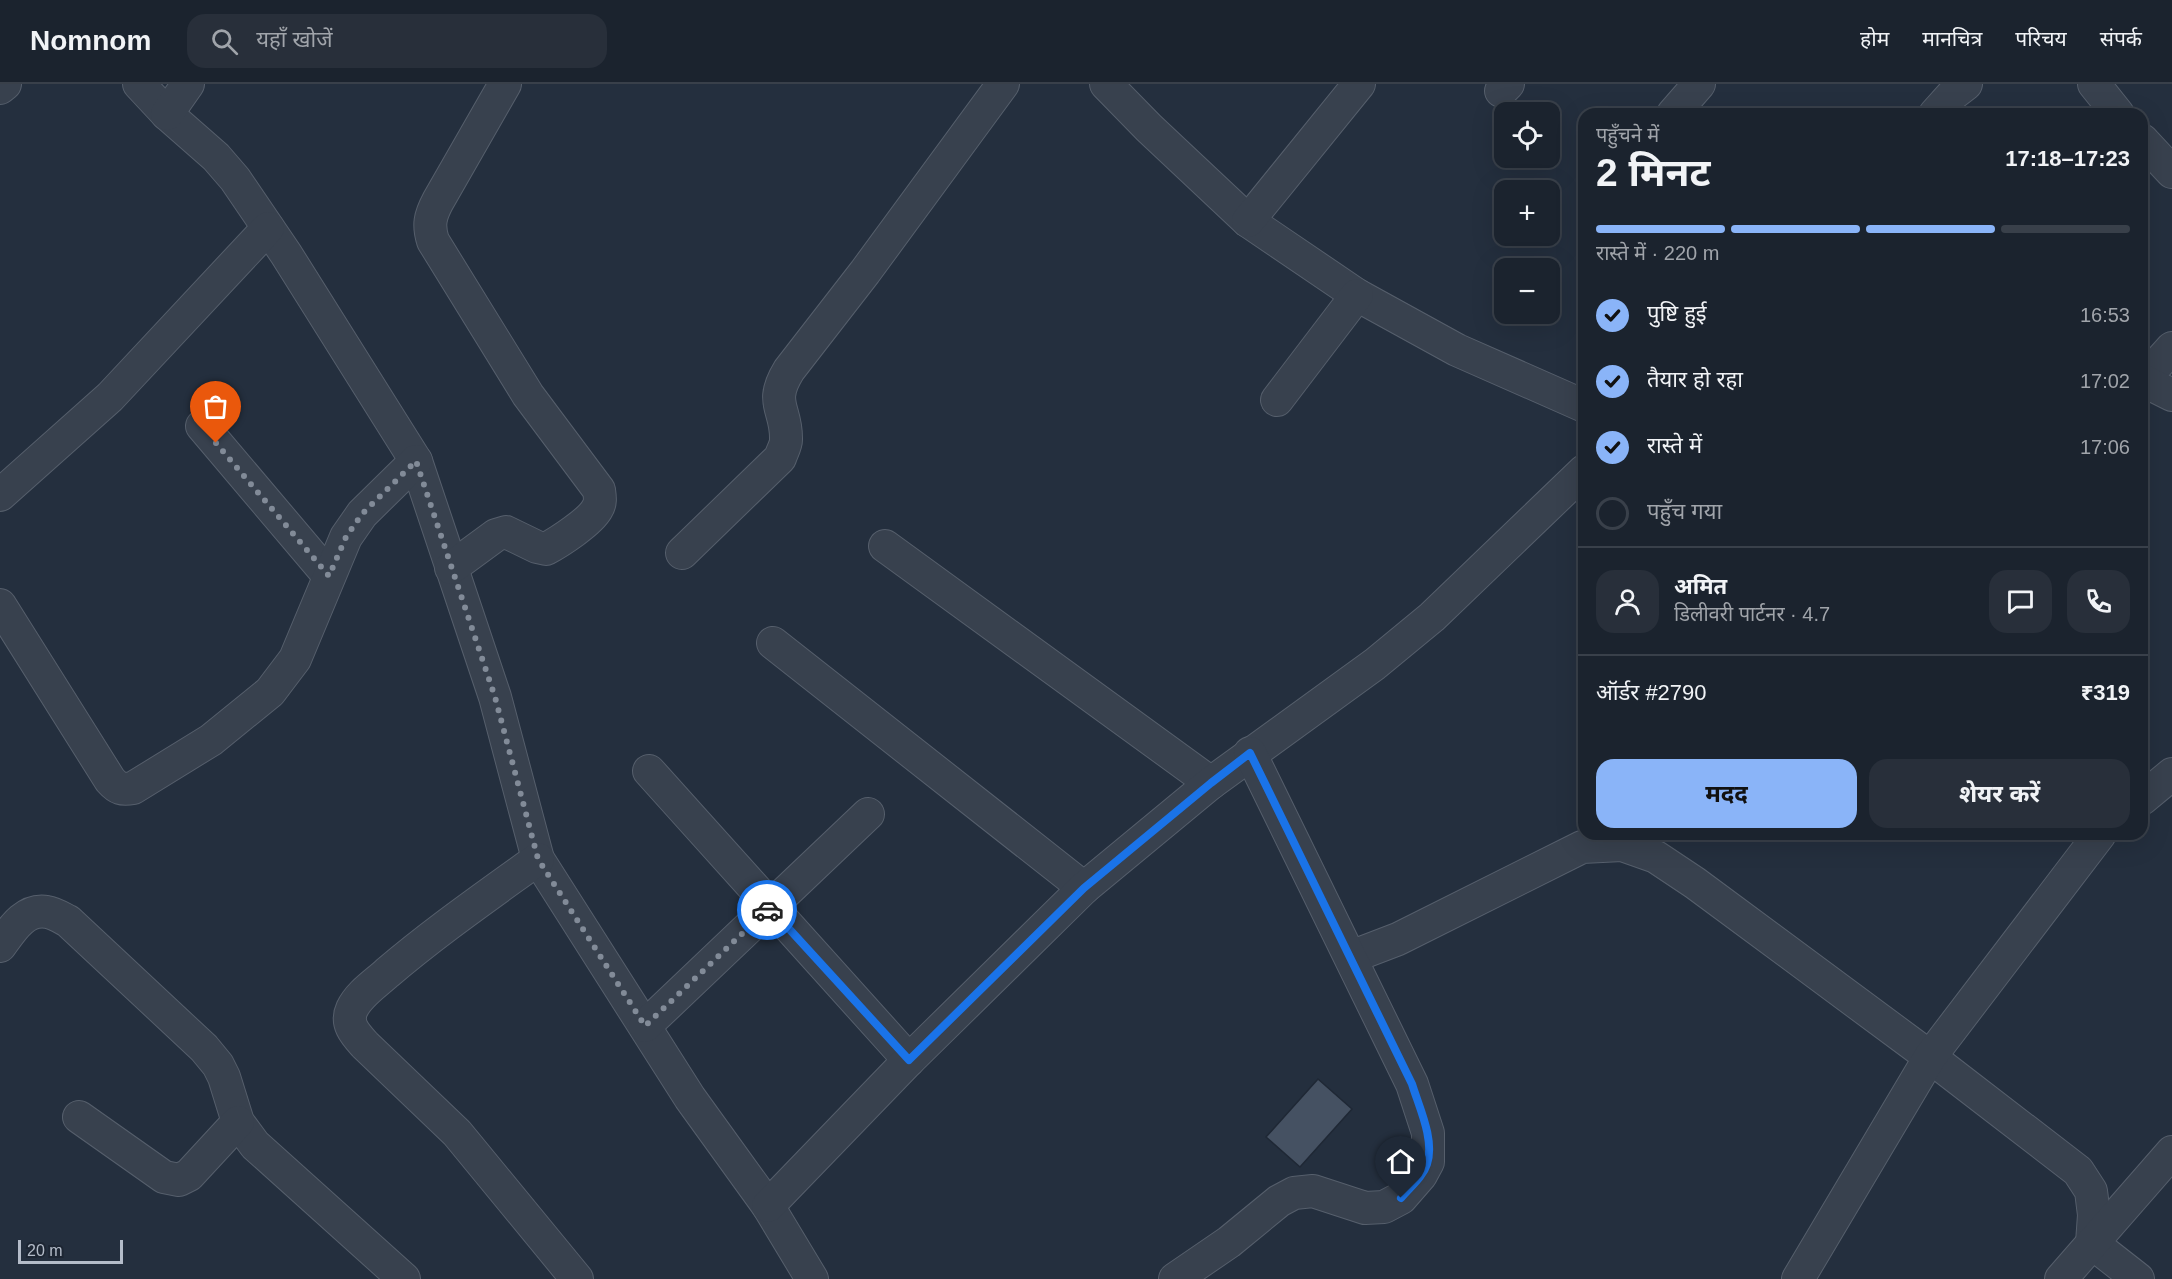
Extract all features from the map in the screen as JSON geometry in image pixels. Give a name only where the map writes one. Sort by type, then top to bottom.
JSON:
[{"type":"street","points":[[0,88],[4,84]]},
{"type":"street","points":[[139,84],[235,179],[416,461],[495,697],[538,859],[690,1098],[768,1206],[812,1279]]},
{"type":"street","points":[[167,114],[188,84]]},
{"type":"street","points":[[452,568],[496,535],[506,532],[546,549],[592,516],[599,507],[600,500],[599,490],[516,376],[433,241],[429,230],[430,218],[438,201],[505,84]]},
{"type":"street","points":[[682,553],[780,458],[787,441],[778,397],[781,382],[1003,84]]},
{"type":"street","points":[[1107,84],[1149,128],[1248,221],[1356,295],[1457,350],[1578,403]]},
{"type":"street","points":[[1248,221],[1359,84]]},
{"type":"street","points":[[1678,108],[1699,84]]},
{"type":"street","points":[[1940,108],[1966,84]]},
{"type":"street","points":[[2094,84],[2113,108]]},
{"type":"street","points":[[2148,146],[2172,172]]},
{"type":"street","points":[[0,495],[110,397],[268,228]]},
{"type":"street","points":[[1277,400],[1356,295]]},
{"type":"street","points":[[2148,374],[2172,348]]},
{"type":"street","points":[[2148,383],[2172,395]]},
{"type":"street","points":[[202,426],[329,576]]},
{"type":"street","points":[[0,606],[110,780],[117,788],[124,790],[133,788],[211,740],[270,692],[295,659],[346,537],[362,514],[416,461]]},
{"type":"street","points":[[768,1206],[909,1060],[1084,888],[1211,783],[1375,664],[1432,617],[1578,477]]},
{"type":"street","points":[[885,546],[1211,783]]},
{"type":"street","points":[[773,643],[1084,888]]},
{"type":"street","points":[[1175,1279],[1229,1242],[1279,1201],[1294,1193],[1313,1191],[1365,1208],[1384,1207],[1401,1198],[1421,1175],[1428,1162],[1428,1133],[1412,1084],[1250,753]]},
{"type":"street","points":[[649,771],[909,1060]]},
{"type":"street","points":[[2148,794],[2172,774]]},
{"type":"street","points":[[645,1026],[868,814]]},
{"type":"street","points":[[1798,1279],[1930,1057],[2095,840]]},
{"type":"street","points":[[1351,957],[1398,939],[1582,848],[1622,845],[1656,857],[1695,883],[1930,1057],[2078,1170],[2091,1191],[2094,1215],[2092,1243]]},
{"type":"street","points":[[538,859],[411,953],[361,996],[351,1010],[349,1021],[353,1031],[365,1045],[457,1133],[577,1279]]},
{"type":"street","points":[[0,946],[21,919],[34,912],[47,912],[68,921],[204,1048],[218,1065],[238,1122],[255,1145],[404,1279]]},
{"type":"street","points":[[79,1117],[164,1177],[179,1180],[189,1175],[238,1122]]},
{"type":"street","points":[[2061,1279],[2172,1152]]},
{"type":"street","points":[[2092,1243],[2138,1279]]},
{"type":"building","points":[[1318,1079],[1352,1109],[1300,1167],[1266,1137]]},
{"type":"way so far","points":[[216,443],[329,576],[346,537],[362,514],[416,461],[495,697],[538,859],[645,1026],[767,910]]},
{"type":"route","points":[[767,910],[770,908],[909,1060],[1084,888],[1250,753],[1412,1084],[1428,1133],[1428,1162],[1421,1175],[1401,1198]]}]
